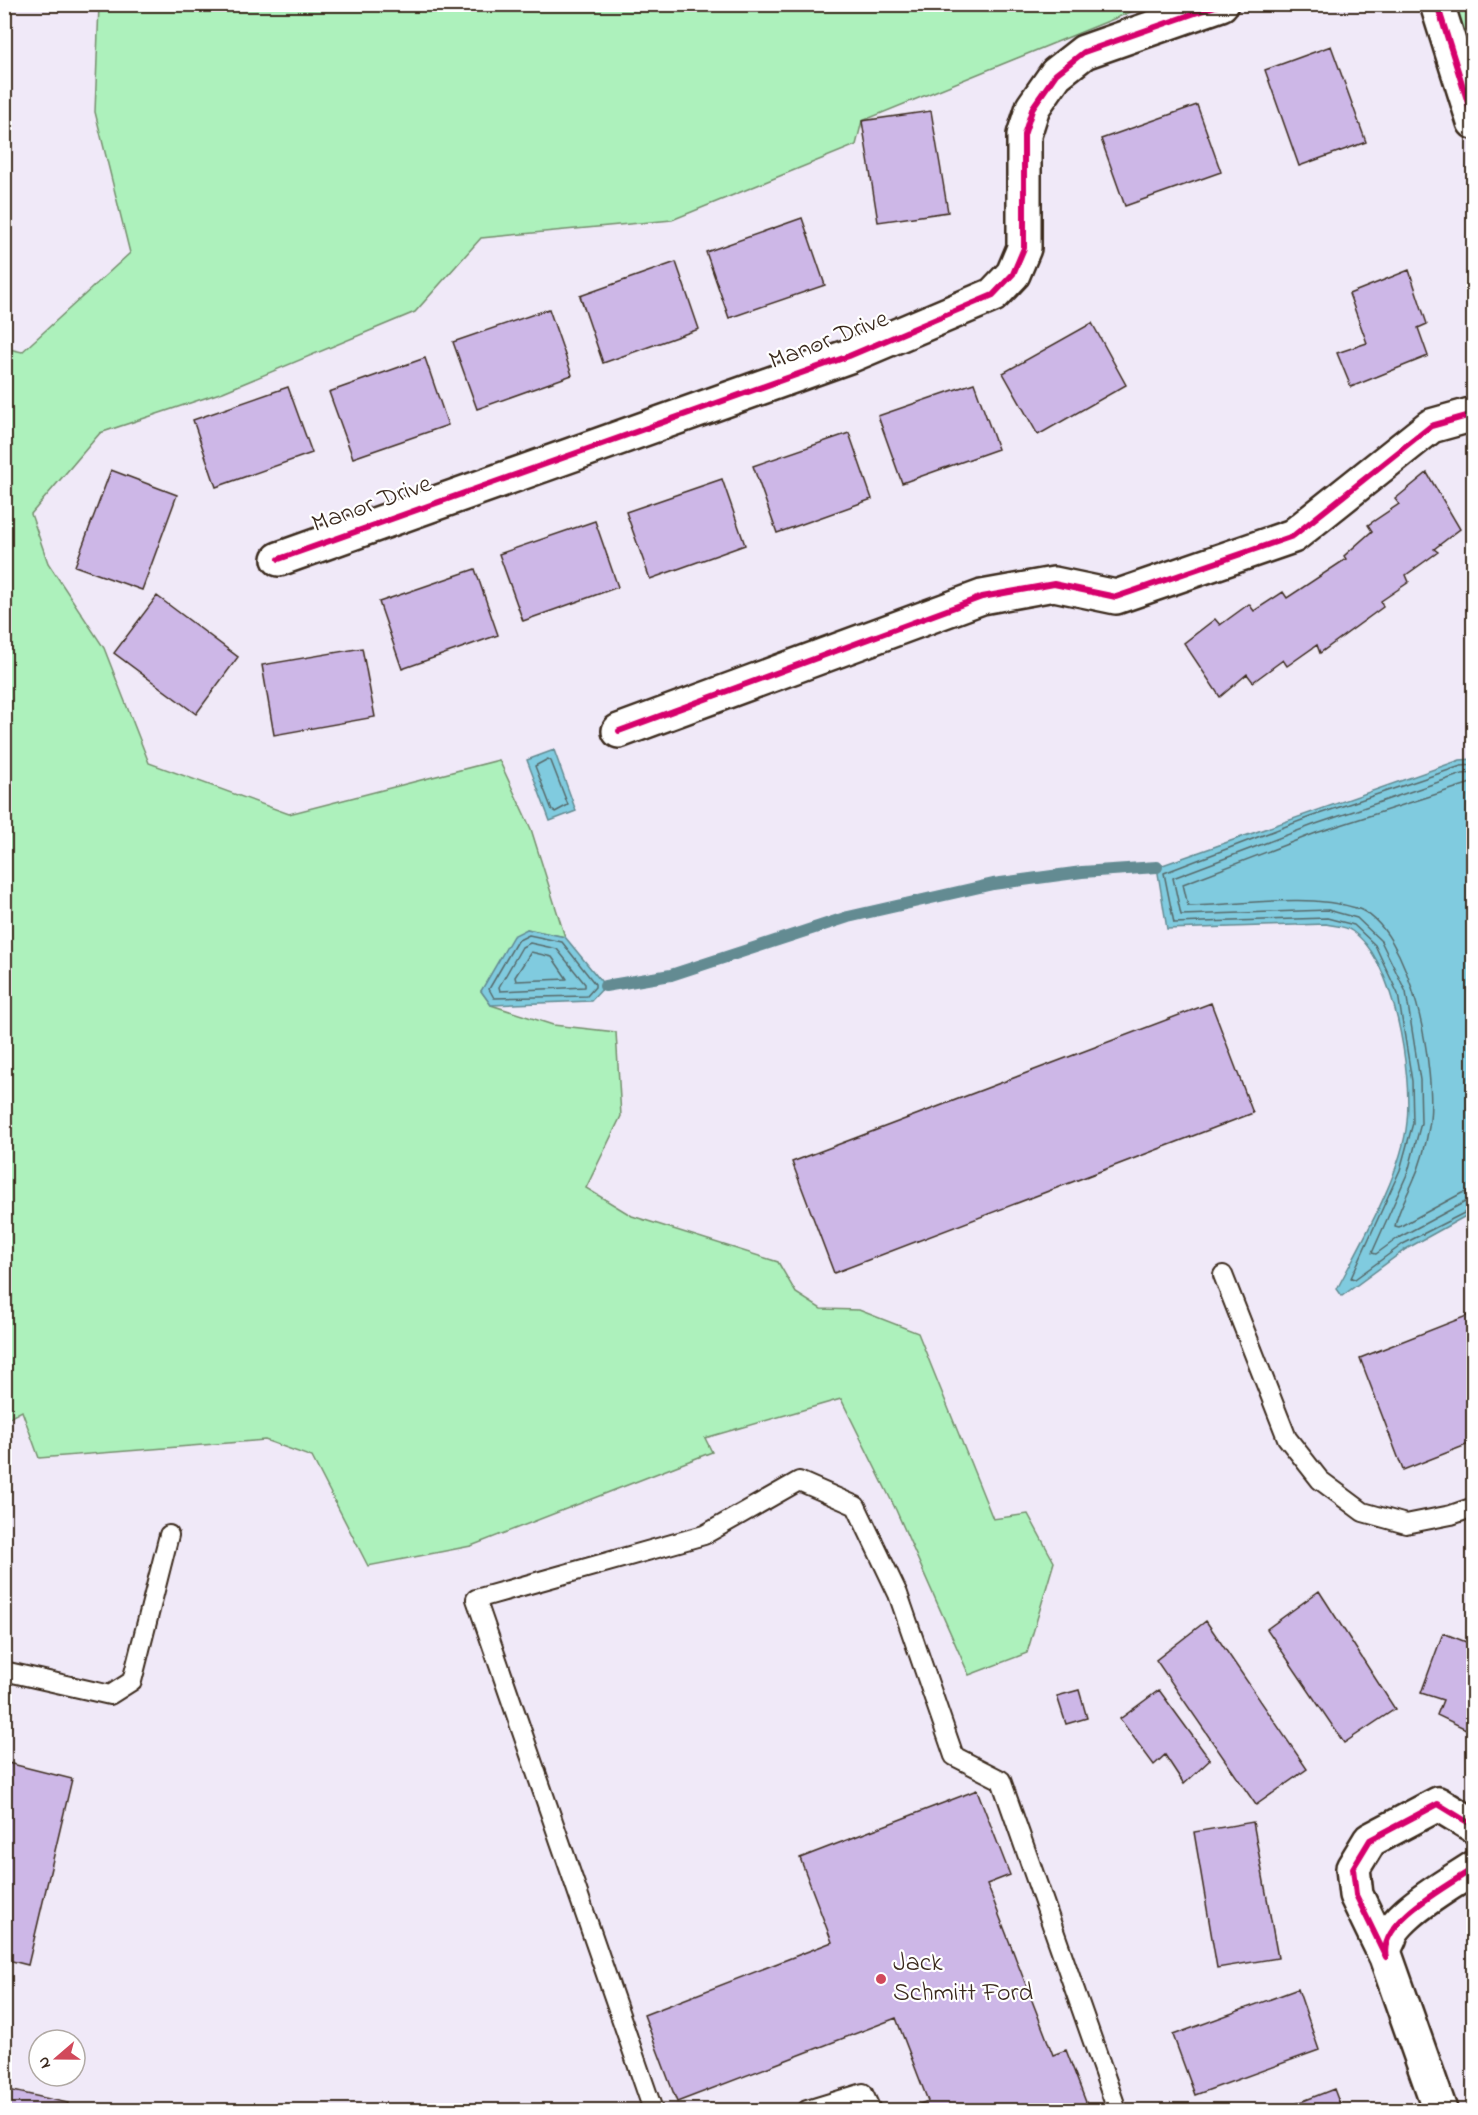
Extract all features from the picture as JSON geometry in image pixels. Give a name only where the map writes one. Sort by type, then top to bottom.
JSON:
[{"type":"street","name":"Manor Drive","points":[[279,559],[849,356],[993,295],[1013,274],[1024,248],[1024,135],[1033,107],[1056,74],[1084,52],[1221,4]]},
{"type":"street","points":[[1437,4],[1473,122]]},
{"type":"street","points":[[619,731],[982,597],[1054,584],[1116,597],[1293,536],[1431,426],[1473,414]]},
{"type":"street","points":[[1386,1957],[1356,1895],[1353,1868],[1370,1840],[1438,1804],[1473,1826]]},
{"type":"street","points":[[1440,2110],[1384,1950],[1398,1921],[1473,1868]]},
{"type":"lane","points":[[1223,1275],[1287,1438],[1320,1480],[1363,1512],[1406,1524],[1451,1515],[1473,1507]]},
{"type":"lane","points":[[653,2110],[476,1599],[704,1535],[799,1482],[856,1506],[898,1594],[954,1756],[1000,1780],[1117,2110]]},
{"type":"lane","points":[[4,1671],[110,1695],[132,1681],[169,1535]]},
{"type":"lane","points":[[807,2110],[863,2093],[871,2110]]},
{"type":"green space","points":[[99,5],[1148,5],[862,121],[856,145],[672,220],[481,238],[415,312],[223,392],[100,433],[31,514],[48,563],[104,648],[149,763],[289,814],[499,760],[531,829],[565,937],[527,929],[481,991],[491,1005],[553,1025],[616,1032],[621,1116],[586,1188],[632,1216],[778,1262],[796,1293],[821,1309],[859,1310],[918,1333],[993,1519],[1028,1514],[1054,1562],[1027,1653],[969,1675],[896,1510],[841,1399],[705,1438],[712,1452],[471,1546],[368,1566],[312,1457],[265,1440],[39,1458],[22,1411],[5,1420],[5,348],[22,352],[130,253],[95,112]]},
{"type":"green space","points":[[1437,5],[1473,5],[1473,107]]},
{"type":"water","points":[[554,750],[576,811],[550,821],[527,760]]},
{"type":"water","points":[[1473,759],[1473,1212],[1406,1249],[1342,1296],[1337,1289],[1379,1208],[1404,1142],[1408,1101],[1407,1076],[1398,1019],[1390,991],[1367,946],[1352,931],[1340,926],[1326,924],[1167,929],[1157,867],[1460,760]]},
{"type":"water","points":[[527,929],[565,937],[605,986],[591,1001],[491,1005],[481,991],[513,936]]},
{"type":"building","points":[[1331,46],[1366,142],[1299,166],[1265,70]]},
{"type":"building","points":[[1197,105],[1221,172],[1125,206],[1101,139]]},
{"type":"building","points":[[931,111],[948,212],[878,222],[862,121]]},
{"type":"building","points":[[802,218],[825,285],[729,318],[706,252]]},
{"type":"building","points":[[676,262],[699,329],[603,363],[580,296]]},
{"type":"building","points":[[1409,270],[1427,324],[1418,328],[1428,356],[1351,387],[1337,353],[1367,343],[1349,294]]},
{"type":"building","points":[[549,309],[572,375],[477,409],[453,342]]},
{"type":"building","points":[[1092,323],[1126,385],[1038,435],[1003,373]]},
{"type":"building","points":[[425,358],[448,425],[353,458],[329,392]]},
{"type":"building","points":[[974,383],[998,449],[902,483],[878,416]]},
{"type":"building","points":[[288,387],[312,453],[216,487],[193,420]]},
{"type":"building","points":[[849,433],[872,499],[777,533],[753,466]]},
{"type":"building","points":[[111,470],[177,495],[142,590],[75,566]]},
{"type":"building","points":[[1427,473],[1460,529],[1434,549],[1438,552],[1406,575],[1409,582],[1381,601],[1383,607],[1320,653],[1317,645],[1287,666],[1283,660],[1253,682],[1247,674],[1220,697],[1184,643],[1215,619],[1220,625],[1249,604],[1254,611],[1283,592],[1287,598],[1346,559],[1344,556],[1372,531],[1368,525],[1399,504],[1395,499]]},
{"type":"building","points":[[722,479],[745,545],[650,579],[626,512]]},
{"type":"building","points":[[595,521],[618,587],[523,621],[499,554]]},
{"type":"building","points":[[475,569],[498,635],[402,669],[379,602]]},
{"type":"building","points":[[157,596],[238,657],[196,714],[114,653]]},
{"type":"building","points":[[362,648],[375,717],[274,735],[262,665]]},
{"type":"building","points":[[1211,1003],[1253,1113],[834,1273],[792,1162]]},
{"type":"building","points":[[1474,1313],[1474,1442],[1403,1470],[1360,1358]]},
{"type":"building","points":[[1319,1591],[1395,1709],[1344,1743],[1267,1629]]},
{"type":"building","points":[[1206,1621],[1307,1769],[1256,1805],[1156,1660]]},
{"type":"building","points":[[1443,1633],[1474,1645],[1474,1713],[1466,1729],[1437,1715],[1443,1700],[1421,1693]]},
{"type":"building","points":[[1079,1690],[1087,1718],[1066,1724],[1057,1696]]},
{"type":"building","points":[[1159,1690],[1210,1760],[1184,1784],[1165,1755],[1154,1765],[1120,1719]]},
{"type":"building","points":[[4,1762],[72,1779],[28,1965],[4,1959]]},
{"type":"building","name":"Jack Schmitt Ford","points":[[977,1790],[1010,1875],[987,1884],[1053,2055],[1066,2050],[1089,2110],[913,2110],[912,2107],[928,2101],[896,2018],[677,2102],[644,2015],[832,1942],[800,1858]]},
{"type":"building","points":[[1253,1822],[1278,1958],[1217,1968],[1194,1832]]},
{"type":"building","points":[[1298,1989],[1319,2050],[1195,2095],[1173,2035]]},
{"type":"building","points":[[4,2089],[68,2103],[66,2110],[4,2110]]},
{"type":"building","points":[[1334,2089],[1342,2110],[1280,2110]]},
{"type":"waterway","points":[[605,986],[671,975],[848,917],[993,884],[1082,872],[1157,867]]},
{"type":"cycle path","points":[[279,559],[849,356],[993,295],[1013,274],[1024,248],[1024,135],[1033,107],[1056,74],[1084,52],[1221,4]]},
{"type":"cycle path","points":[[1437,4],[1474,122]]},
{"type":"cycle path","points":[[619,731],[982,597],[1054,584],[1116,597],[1293,536],[1431,426],[1474,414]]},
{"type":"cycle path","points":[[1474,1826],[1438,1804],[1370,1840],[1353,1868],[1356,1895],[1386,1957],[1386,1944],[1392,1931],[1403,1918],[1433,1894],[1474,1868]]},
{"type":"place","name":"Jack Schmitt Ford","points":[[881,1979]]}]
